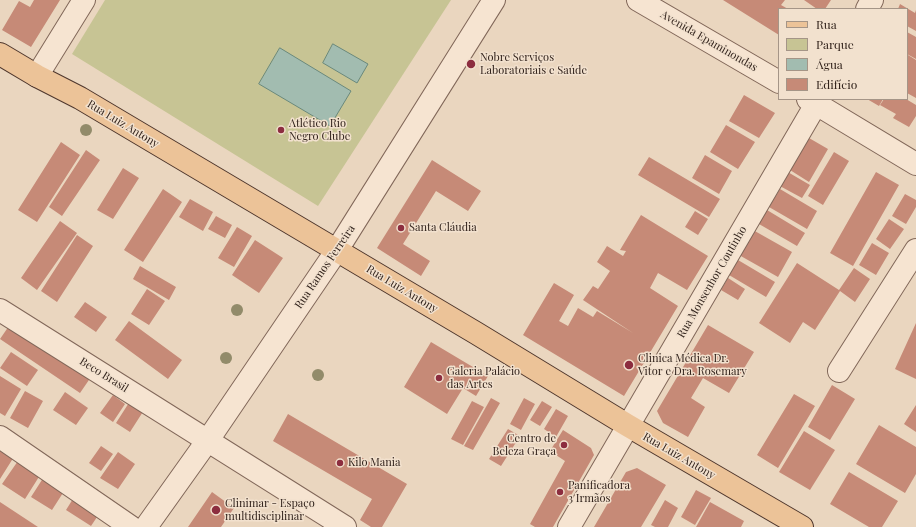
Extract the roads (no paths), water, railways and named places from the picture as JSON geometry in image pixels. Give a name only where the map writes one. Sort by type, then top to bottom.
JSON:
[{"type":"main road","name":"Rua Luiz Antony","points":[[0,54],[37,76],[80,98],[337,250],[627,425],[802,527]]},
{"type":"street","points":[[37,76],[84,0]]},
{"type":"street","name":"Rua Ramos Ferreira","points":[[146,527],[208,440],[337,250],[494,0]]},
{"type":"street","name":"Avenida Epaminondas","points":[[638,0],[778,81]]},
{"type":"street","points":[[814,101],[916,164]]},
{"type":"street","name":"Rua Monsenhor Coutinho","points":[[569,527],[814,101]]},
{"type":"street","points":[[839,371],[916,250]]},
{"type":"street","name":"Beco Brasil","points":[[0,310],[345,527]]},
{"type":"street","points":[[0,437],[131,527]]},
{"type":"water","points":[[333,44],[368,64],[357,83],[323,63]]},
{"type":"water","points":[[280,48],[351,91],[330,126],[259,84]]},
{"type":"place","name":"Nobre Serviços Laboratoriais e Saúde","points":[[471,64]]},
{"type":"place","name":"Atlético Rio Negro Clube","points":[[281,130]]},
{"type":"place","name":"Santa Cláudia","points":[[401,228]]},
{"type":"place","name":"Clinica Médica Dr. Vitor e Dra. Rosemary","points":[[629,365]]},
{"type":"place","name":"Galeria Palácio das Artes","points":[[439,378]]},
{"type":"place","name":"Centro de Beleza Graça","points":[[564,445]]},
{"type":"place","name":"Kilo Mania","points":[[340,463]]},
{"type":"place","name":"Panificadora 3 Irmãos","points":[[560,492]]},
{"type":"place","name":"Clinimar - Espaço multidisciplinar","points":[[216,510]]}]
